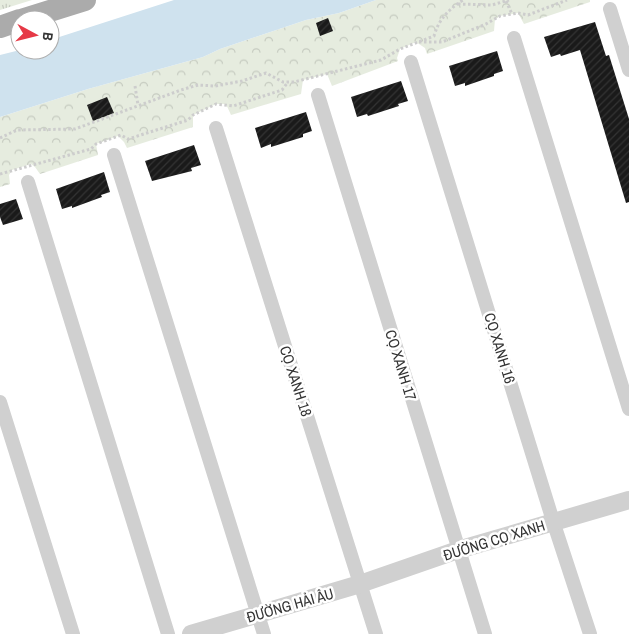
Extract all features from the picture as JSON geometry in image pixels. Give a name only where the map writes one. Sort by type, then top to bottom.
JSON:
[{"type":"main road","points":[[53,10],[85,0]]},
{"type":"street","points":[[610,9],[629,70]]},
{"type":"street","points":[[514,38],[629,409]]},
{"type":"street","name":"CỌ XANH 16","points":[[411,62],[553,522],[590,634]]},
{"type":"street","name":"CỌ XANH 17","points":[[318,95],[485,634]]},
{"type":"street","name":"CỌ XANH 18","points":[[216,128],[376,634]]},
{"type":"street","points":[[114,155],[264,634]]},
{"type":"street","points":[[28,182],[168,634]]},
{"type":"street","points":[[0,402],[72,634]]},
{"type":"street","name":"ĐƯỜNG CỌ XANH","points":[[360,584],[458,550],[629,500]]},
{"type":"street","name":"ĐƯỜNG HẢI ÂU","points":[[191,634],[360,584]]},
{"type":"path","points":[[0,138],[17,130],[75,130],[138,105],[198,86],[233,83],[266,73],[283,82],[288,82],[381,60],[400,49],[434,36],[438,24],[449,10],[463,0]]},
{"type":"path","points":[[457,4],[492,5],[507,0],[512,14]]},
{"type":"path","points":[[419,42],[442,42],[486,24],[500,16],[518,13],[528,15],[567,0]]},
{"type":"path","points":[[0,174],[91,148],[96,144],[121,135],[128,139],[188,120],[193,115],[216,104],[233,106],[282,90],[288,82]]},
{"type":"path","points":[[135,86],[138,105]]},
{"type":"green space","points":[[0,0],[32,0],[0,10]]},
{"type":"green space","points":[[376,0],[590,0],[590,2],[524,24],[518,13],[500,16],[495,19],[494,31],[427,54],[425,48],[416,42],[400,49],[398,61],[332,86],[327,74],[303,80],[301,94],[231,115],[226,104],[216,104],[193,115],[193,127],[127,148],[118,136],[96,144],[98,155],[40,174],[31,164],[12,170],[9,175],[10,184],[0,187],[0,117],[88,89],[203,57],[220,49],[306,20],[339,13]]},
{"type":"water","points":[[174,0],[376,0],[339,13],[306,20],[220,49],[203,57],[88,89],[0,117],[0,55],[10,52],[10,60],[60,60],[60,37]]},
{"type":"building","points":[[328,18],[333,31],[320,36],[316,23]]},
{"type":"building","points":[[595,22],[606,56],[609,55],[629,119],[629,202],[626,203],[580,50],[551,57],[544,37]]},
{"type":"building","points":[[497,51],[503,71],[465,86],[465,83],[455,86],[449,66]]},
{"type":"building","points":[[401,81],[408,101],[398,104],[399,106],[368,116],[367,114],[357,117],[351,97]]},
{"type":"building","points":[[107,97],[114,113],[93,121],[87,105]]},
{"type":"building","points":[[306,112],[312,131],[303,134],[303,137],[271,147],[271,144],[261,148],[255,128]]},
{"type":"building","points":[[194,145],[201,165],[191,168],[192,171],[152,181],[145,161]]},
{"type":"building","points":[[104,172],[110,192],[101,195],[102,197],[72,208],[72,206],[62,209],[56,189]]},
{"type":"building","points":[[16,199],[23,219],[3,225],[0,217],[0,204]]}]
